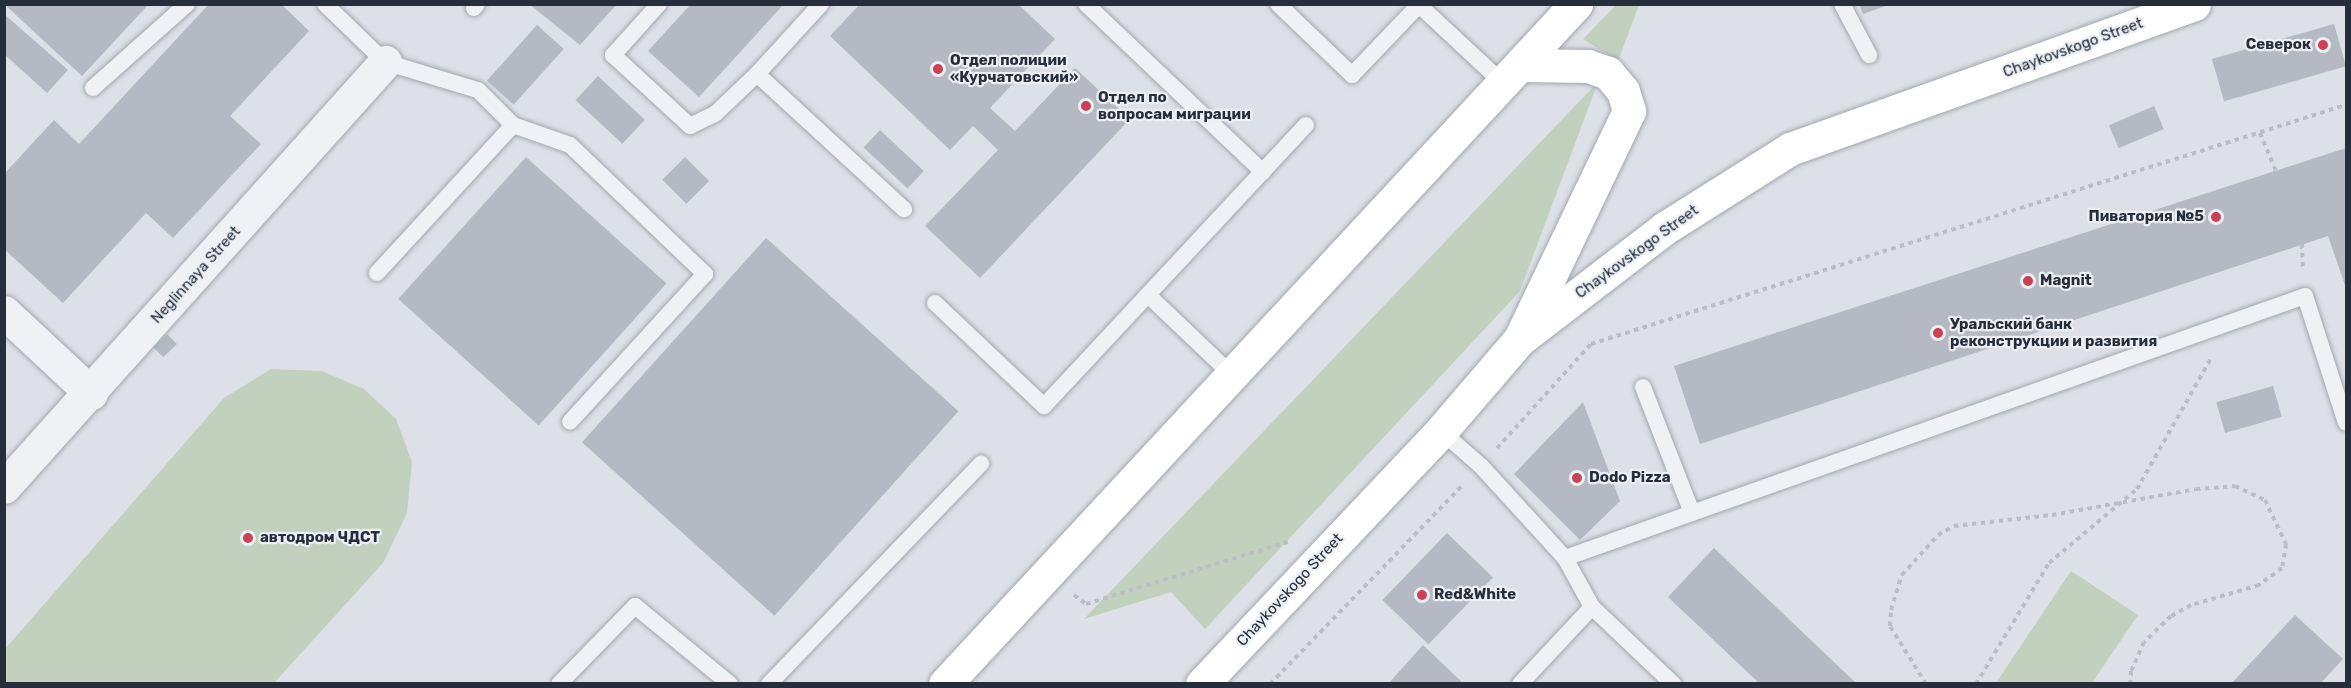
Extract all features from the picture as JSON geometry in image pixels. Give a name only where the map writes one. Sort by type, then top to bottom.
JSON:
[{"type":"main road","points":[[945,684],[1576,4]]},
{"type":"main road","name":"Chaykovskogo Street","points":[[1202,684],[1441,430],[1519,340],[1665,228],[1790,149],[2194,4]]},
{"type":"main road","points":[[1511,74],[1588,66],[1608,73],[1623,91],[1629,111],[1519,340]]},
{"type":"street","name":"Neglinnaya Street","points":[[4,486],[91,393],[385,62]]},
{"type":"street","points":[[4,312],[91,393]]},
{"type":"lane","points":[[93,88],[187,4]]},
{"type":"lane","points":[[325,4],[385,62],[478,90],[513,125],[570,145],[705,274],[570,422]]},
{"type":"lane","points":[[659,4],[613,55],[690,126],[715,114],[757,74],[821,4]]},
{"type":"lane","points":[[1086,4],[1263,172]]},
{"type":"lane","points":[[1278,4],[1352,75],[1419,5],[1511,74]]},
{"type":"lane","points":[[1842,4],[1869,55]]},
{"type":"lane","points":[[757,74],[904,209]]},
{"type":"lane","points":[[377,273],[513,125]]},
{"type":"lane","points":[[935,303],[1044,406],[1306,125]]},
{"type":"lane","points":[[1148,295],[1232,375]]},
{"type":"lane","points":[[1565,558],[2305,296],[2346,423]]},
{"type":"lane","points":[[1643,387],[1692,513]]},
{"type":"lane","points":[[1441,430],[1481,466],[1565,558],[1592,607],[1673,684]]},
{"type":"lane","points":[[769,684],[981,464]]},
{"type":"lane","points":[[559,684],[636,606],[730,684]]},
{"type":"lane","points":[[1529,680],[1592,607]]},
{"type":"path","points":[[1270,684],[1481,466],[1591,344],[2346,105]]},
{"type":"path","points":[[2260,133],[2276,171]]},
{"type":"path","points":[[1976,684],[2049,563],[2137,489],[2232,321]]},
{"type":"path","points":[[1926,684],[1890,626],[1894,592],[1902,575],[1929,543],[1954,526],[2118,504],[2196,489],[2235,486],[2265,500],[2286,544],[2282,568],[2271,578],[2191,605],[2159,625],[2144,642],[2131,670],[2130,684]]},
{"type":"path","points":[[1047,576],[1086,604],[1299,538]]},
{"type":"green space","points":[[1616,5],[1639,5],[1618,61],[1583,39]]},
{"type":"green space","points":[[1598,82],[1520,291],[1205,629],[1171,592],[1084,619]]},
{"type":"green space","name":"автодром ЧДСТ","points":[[271,369],[322,371],[364,389],[396,419],[412,462],[407,513],[383,563],[274,683],[5,683],[5,649],[224,398]]},
{"type":"green space","points":[[2071,571],[2138,615],[2092,683],[1996,683]]},
{"type":"building","points":[[4,4],[149,4],[82,76]]},
{"type":"building","points":[[209,4],[281,4],[309,31],[230,116],[261,144],[173,238],[146,213],[63,303],[4,249],[4,174],[54,120],[79,144]]},
{"type":"building","points":[[529,4],[617,4],[580,45]]},
{"type":"building","points":[[691,4],[784,4],[699,97],[648,51]]},
{"type":"building","points":[[860,4],[1018,4],[1055,39],[990,108],[1015,131],[1075,68],[1130,119],[980,278],[925,226],[998,150],[973,126],[950,150],[830,36]]},
{"type":"building","points":[[1859,4],[1888,4],[1888,5],[1863,14]]},
{"type":"building","points":[[4,14],[68,70],[47,93],[4,54]]},
{"type":"building","points":[[2334,24],[2346,66],[2224,101],[2212,59]]},
{"type":"building","points":[[537,25],[564,49],[514,105],[487,81]]},
{"type":"building","points":[[598,76],[645,120],[622,144],[575,100]]},
{"type":"building","points":[[2154,106],[2164,129],[2119,148],[2109,125]]},
{"type":"building","points":[[880,130],[924,171],[908,188],[864,148]]},
{"type":"building","points":[[2346,148],[2346,288],[2328,236],[1700,444],[1674,366]]},
{"type":"building","points":[[526,157],[666,283],[539,425],[398,299]]},
{"type":"building","points":[[685,157],[709,181],[686,204],[662,180]]},
{"type":"building","points":[[766,238],[958,411],[774,616],[582,442]]},
{"type":"building","points":[[167,334],[177,344],[163,357],[154,347]]},
{"type":"building","points":[[2273,386],[2282,417],[2225,433],[2216,402]]},
{"type":"building","points":[[1583,402],[1620,501],[1580,540],[1514,474]]},
{"type":"building","points":[[1447,533],[1493,577],[1428,644],[1382,600]]},
{"type":"building","points":[[1714,548],[1857,684],[1760,684],[1668,597]]},
{"type":"building","points":[[2295,615],[2343,659],[2320,684],[2231,684]]},
{"type":"building","points":[[1423,645],[1464,684],[1388,684]]},
{"type":"place","name":"Северок","points":[[2323,45]]},
{"type":"place","name":"Отдел полиции «Курчатовский»","points":[[938,69]]},
{"type":"place","name":"Отдел по вопросам миграции","points":[[1086,106]]},
{"type":"place","name":"Пиватория №5","points":[[2216,217]]},
{"type":"place","name":"Magnit","points":[[2028,281]]},
{"type":"place","name":"Уральский банк реконструкции и развития","points":[[1938,333]]},
{"type":"place","name":"Dodo Pizza","points":[[1577,478]]},
{"type":"place","name":"автодром ЧДСТ","points":[[248,538]]},
{"type":"place","name":"Red&White","points":[[1422,595]]}]
